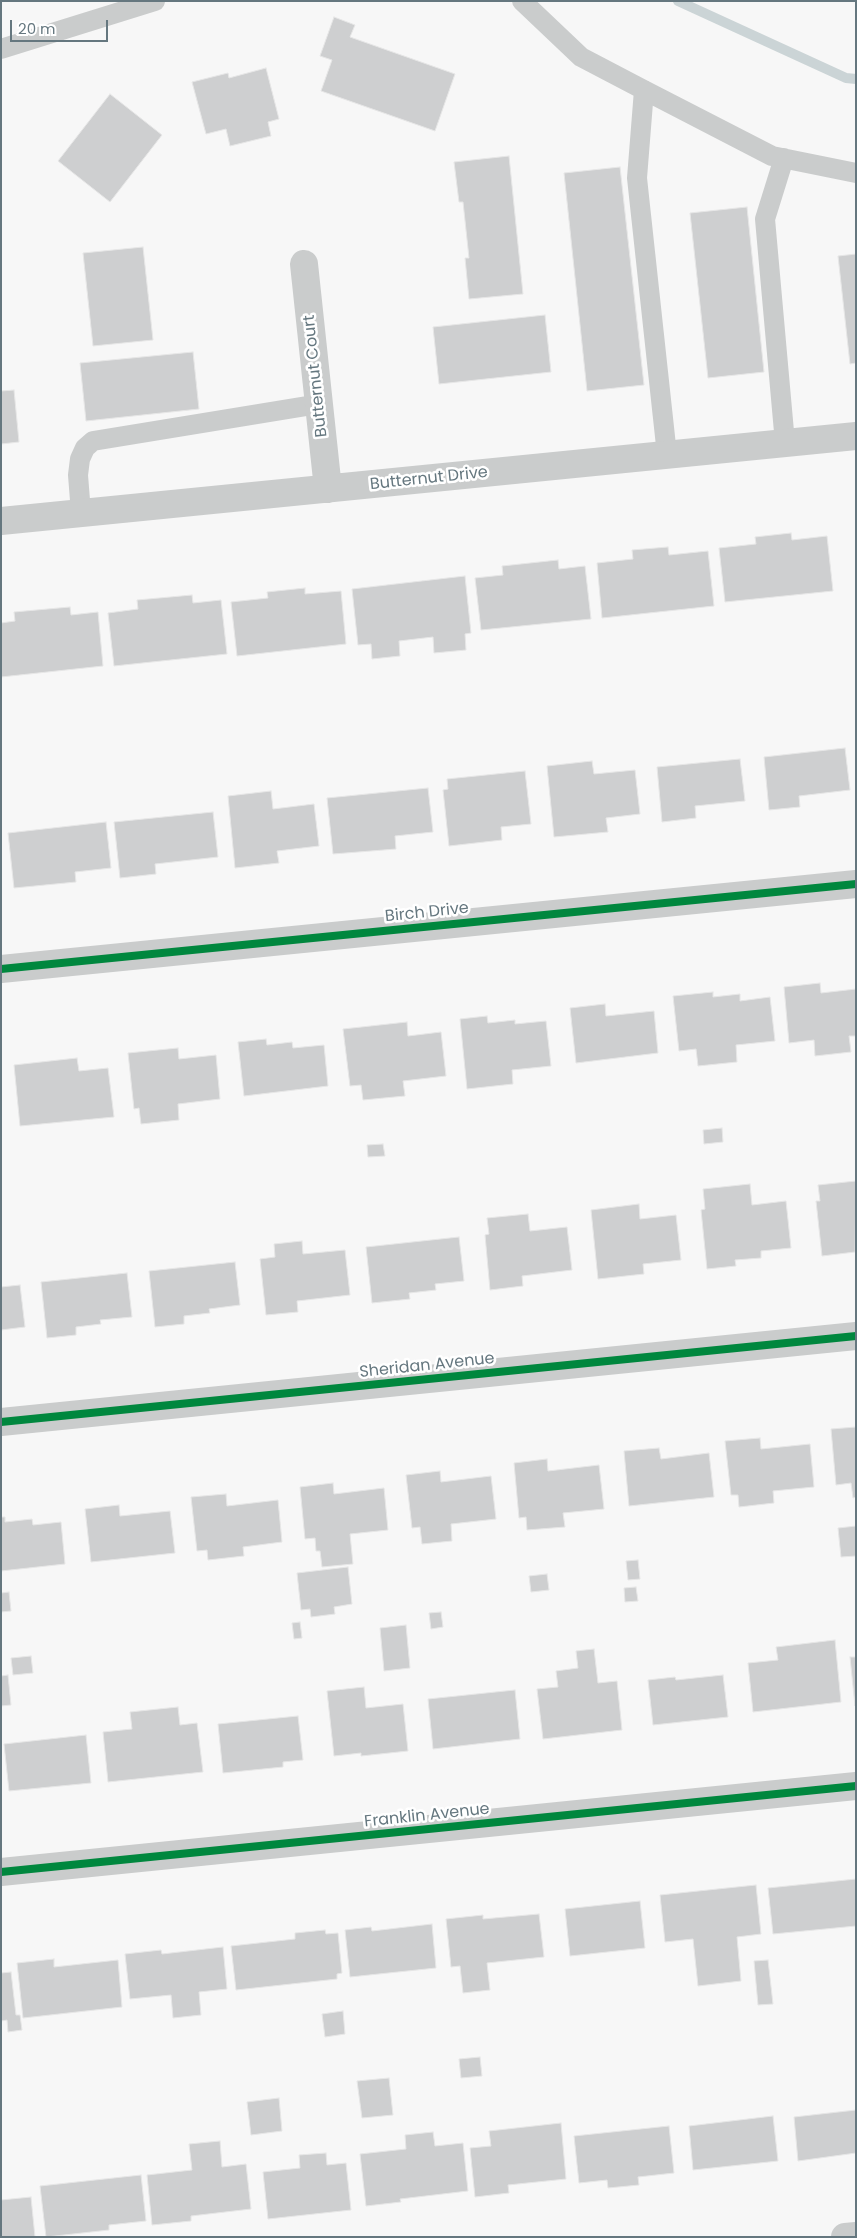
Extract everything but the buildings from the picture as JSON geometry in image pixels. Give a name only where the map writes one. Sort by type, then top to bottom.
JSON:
[{"type":"street","name":"Butternut Court","points":[[304,264],[328,489]]},
{"type":"street","name":"Butternut Drive","points":[[1,521],[856,436]]},
{"type":"street","name":"Birch Drive","points":[[1,969],[856,884]]},
{"type":"street","name":"Sheridan Avenue","points":[[1,1422],[856,1336]]},
{"type":"street","name":"Franklin Avenue","points":[[1,1872],[856,1786]]},
{"type":"street","points":[[844,2237],[856,2236]]},
{"type":"lane","points":[[1,49],[155,1]]},
{"type":"lane","points":[[522,1],[581,57],[772,156],[856,173]]},
{"type":"lane","points":[[644,90],[637,178],[667,455]]},
{"type":"lane","points":[[784,158],[765,219],[785,443]]},
{"type":"lane","points":[[81,513],[78,475],[80,460],[85,448],[93,441],[319,404]]},
{"type":"waterway","points":[[678,1],[846,78],[856,79]]},
{"type":"cycle path","points":[[1,969],[856,884]]},
{"type":"cycle path","points":[[1,1422],[856,1336]]},
{"type":"cycle path","points":[[1,1872],[856,1786]]}]
